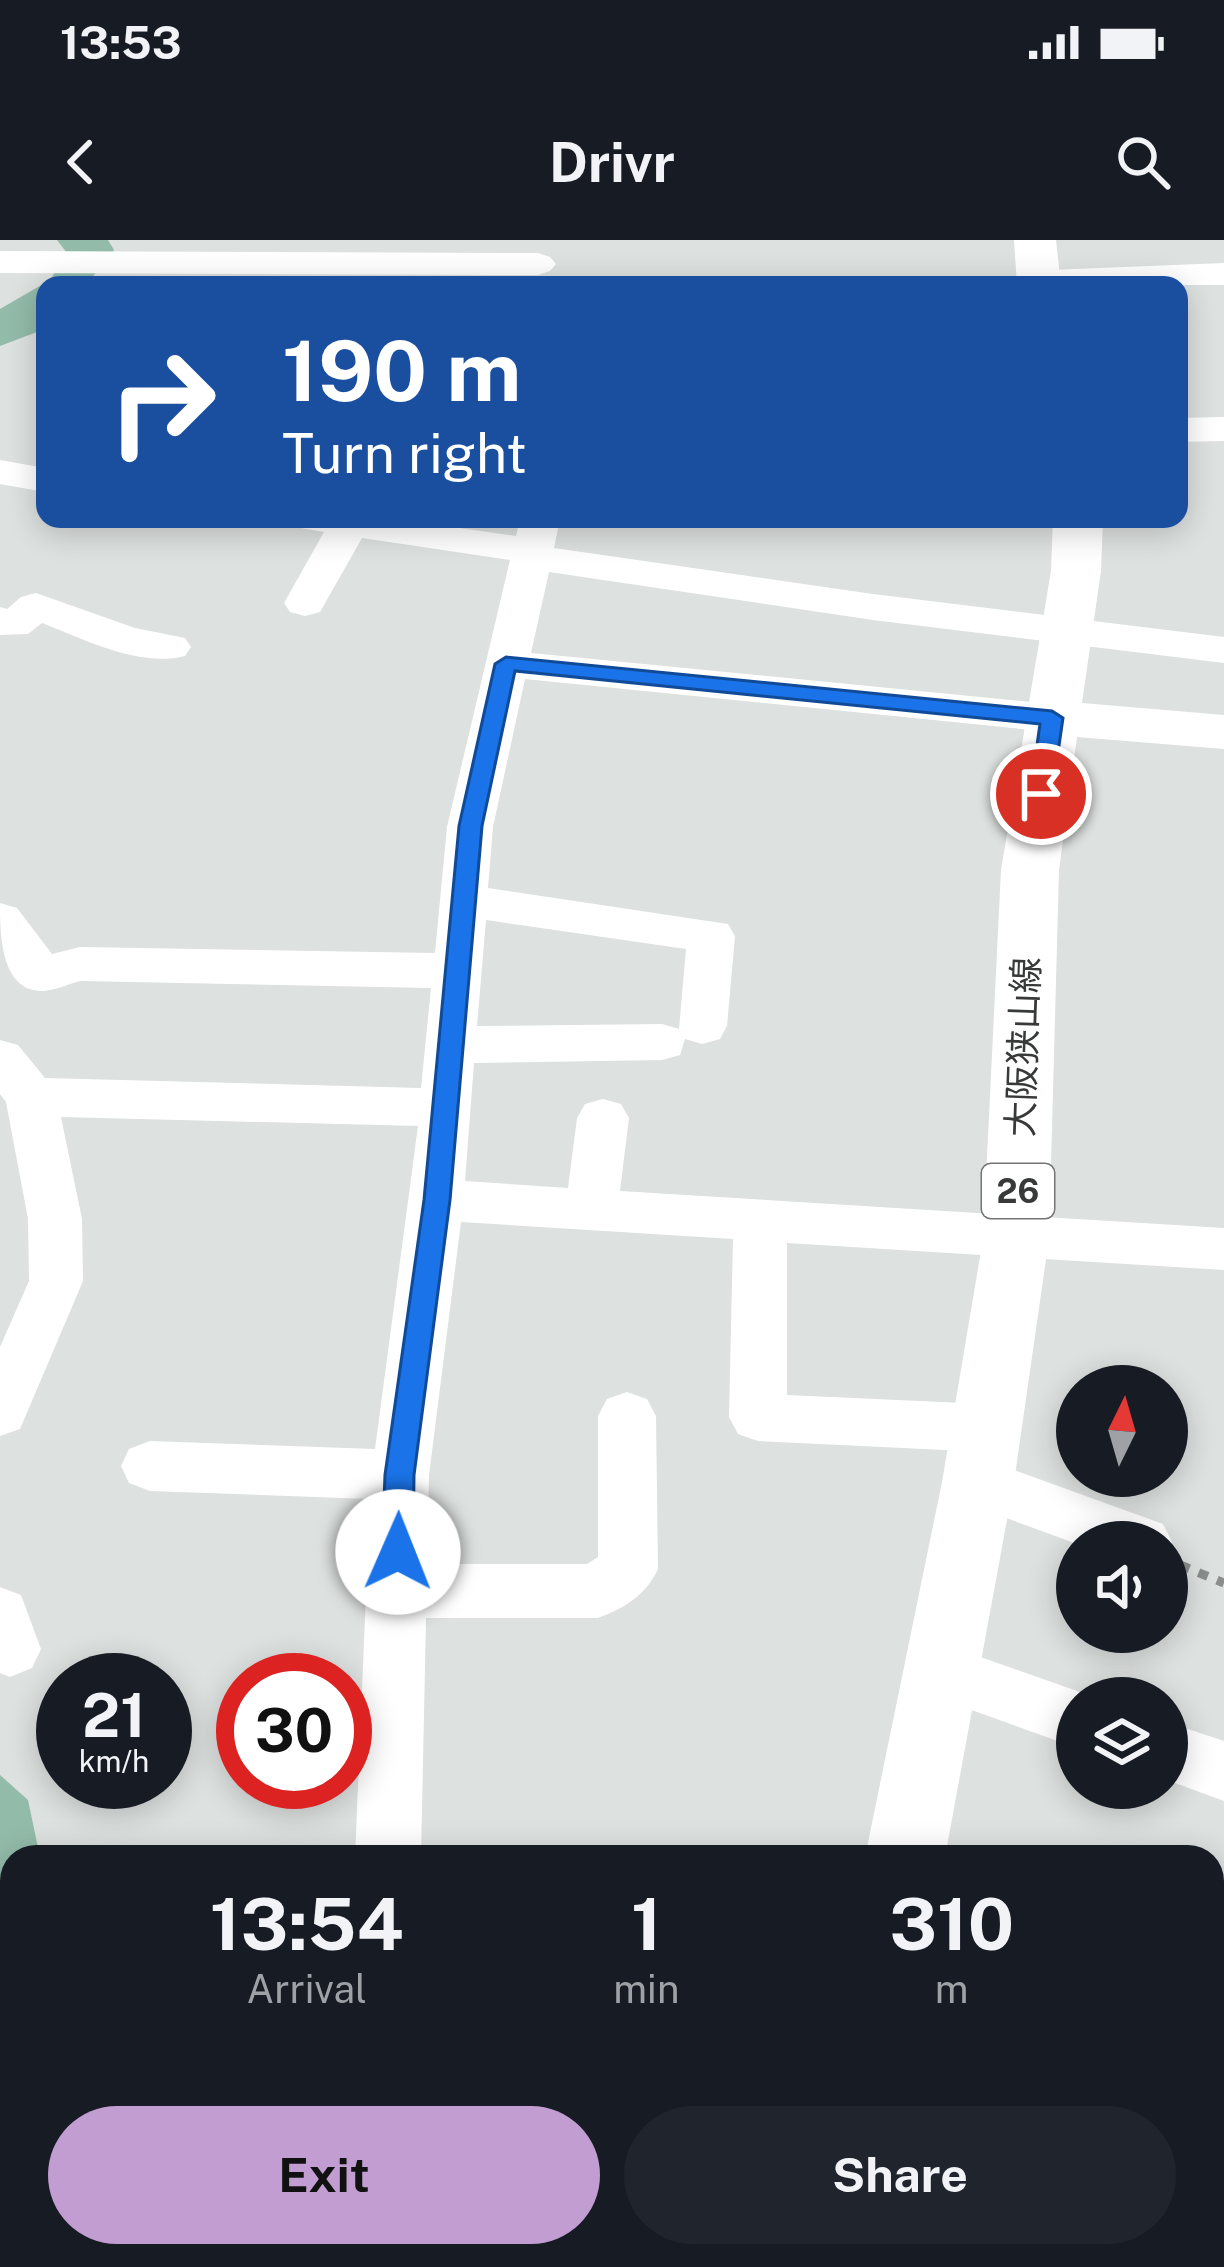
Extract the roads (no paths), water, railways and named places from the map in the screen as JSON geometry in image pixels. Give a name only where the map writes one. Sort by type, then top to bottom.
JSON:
[{"type":"main road","name":"大阪狭山線","points":[[907,1845],[982,1455],[1016,1239],[1030,870],[1077,528]]},
{"type":"main road","points":[[1052,718],[1224,732]]},
{"type":"street","points":[[0,262],[117,263],[198,252],[538,263]]},
{"type":"street","points":[[1038,268],[1085,276]]},
{"type":"street","points":[[1188,276],[1224,274]]},
{"type":"street","points":[[1188,430],[1224,429]]},
{"type":"street","points":[[1,475],[36,479]]},
{"type":"street","points":[[305,603],[330,528]]},
{"type":"street","points":[[400,528],[535,542],[873,607],[1224,650]]},
{"type":"street","points":[[388,1845],[400,1475],[437,1200],[470,826],[535,542]]},
{"type":"street","points":[[22,614],[123,644],[170,647]]},
{"type":"street","points":[[506,664],[1052,718]]},
{"type":"street","points":[[451,1045],[701,1012],[711,936],[534,908],[464,902]]},
{"type":"street","points":[[0,920],[21,979],[80,964],[457,971]]},
{"type":"street","points":[[0,1412],[56,1281],[55,1219],[15,1077],[446,1108]]},
{"type":"street","points":[[591,1213],[602,1118]]},
{"type":"street","points":[[437,1200],[1224,1249]]},
{"type":"street","points":[[760,1222],[758,1417],[982,1455],[1103,1521]]},
{"type":"street","points":[[396,1591],[598,1591],[628,1569],[626,1416]]},
{"type":"street","points":[[149,1466],[400,1475]]},
{"type":"street","points":[[941,1671],[1056,1712]]},
{"type":"street","points":[[1188,1758],[1224,1771]]}]
